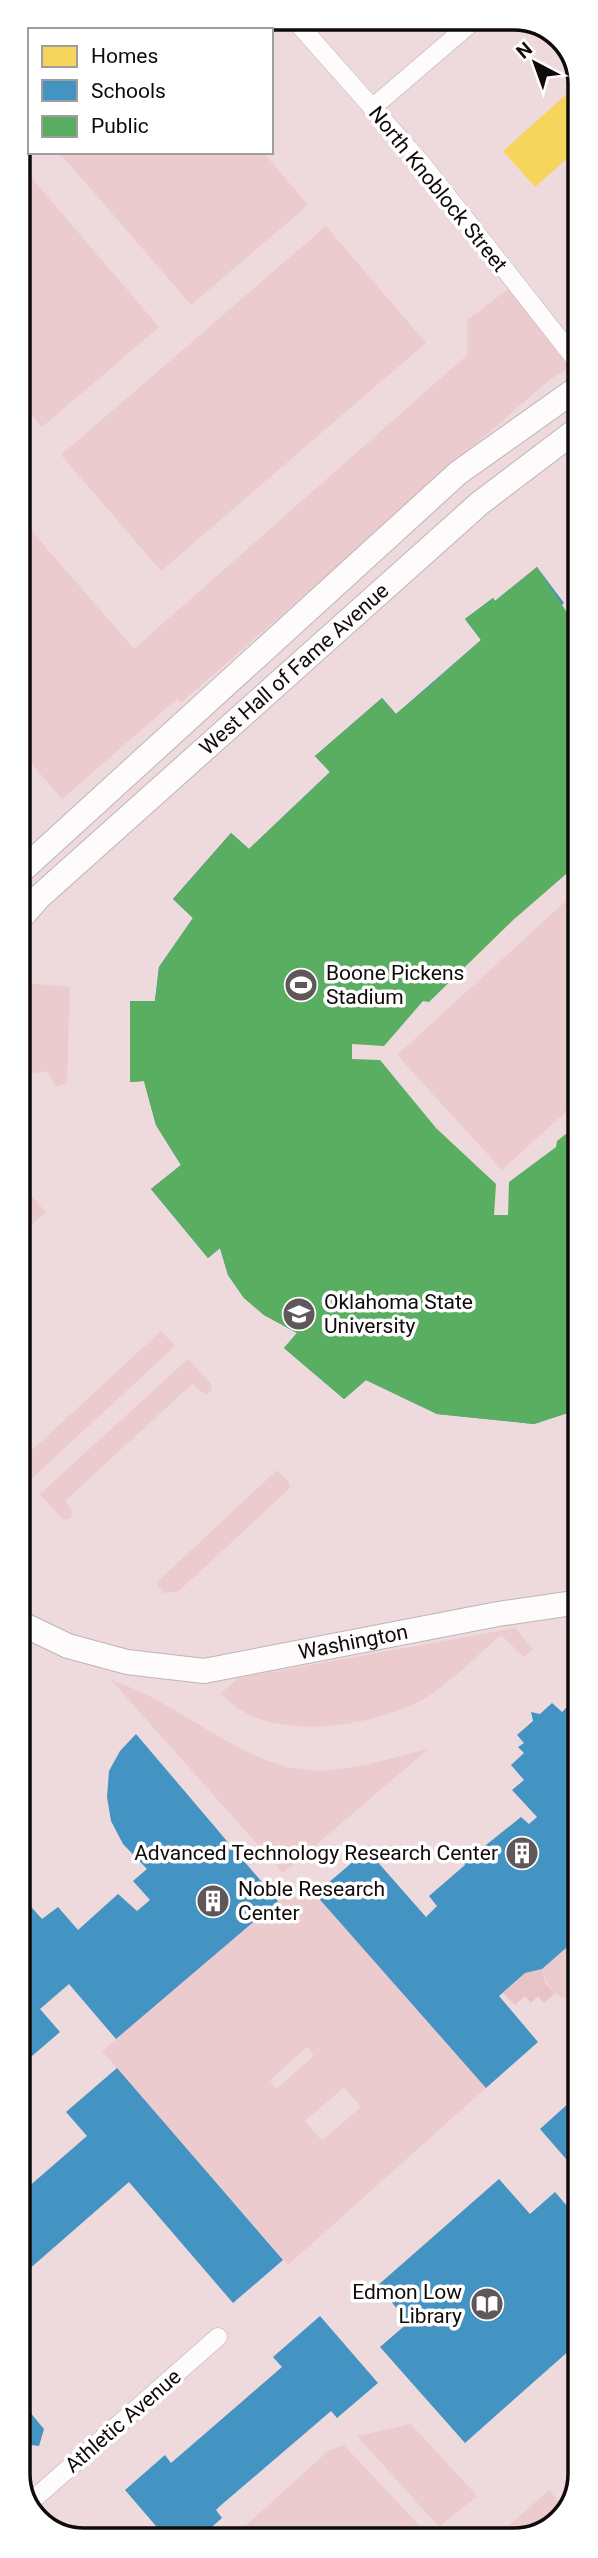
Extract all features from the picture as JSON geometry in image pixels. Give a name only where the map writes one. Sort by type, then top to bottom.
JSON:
[{"type":"main road","name":"West Hall of Fame Avenue","points":[[30,863],[458,473],[568,395]]},
{"type":"main road","name":"West Hall of Fame Avenue","points":[[30,907],[480,503],[568,436]]},
{"type":"main road","name":"Washington","points":[[30,1628],[68,1646],[127,1662],[204,1671],[498,1614],[568,1604]]},
{"type":"street","name":"North Knoblock Street","points":[[304,30],[423,165],[568,350]]},
{"type":"street","points":[[372,108],[463,30]]},
{"type":"street","name":"Athletic Avenue","points":[[35,2497],[218,2337]]},
{"type":"shaded area","name":"Oklahoma State University","points":[[273,30],[525,31],[541,37],[557,51],[565,66],[568,84],[568,2481],[561,2501],[550,2515],[532,2525],[514,2528],[80,2528],[63,2524],[48,2515],[37,2501],[31,2485],[30,154],[273,154]]},
{"type":"shaded area","points":[[61,154],[265,154],[308,205],[191,305]]},
{"type":"shaded area","points":[[30,176],[159,327],[42,427],[30,413]]},
{"type":"shaded area","points":[[326,226],[426,343],[161,571],[61,455]]},
{"type":"shaded area","points":[[516,283],[568,349],[568,368],[548,381],[181,703],[177,699],[62,799],[30,762],[30,529],[134,649],[467,355],[467,320]]},
{"type":"shaded area","points":[[568,899],[568,1110],[502,1170],[397,1055]]},
{"type":"shaded area","points":[[30,983],[70,987],[67,1083],[55,1087],[48,1071],[30,1074]]},
{"type":"shaded area","points":[[30,1194],[46,1212],[30,1226]]},
{"type":"shaded area","points":[[161,1331],[175,1346],[30,1480],[30,1452]]},
{"type":"shaded area","points":[[188,1359],[212,1385],[211,1391],[206,1395],[192,1384],[65,1501],[72,1510],[71,1518],[63,1520],[40,1494]]},
{"type":"shaded area","points":[[277,1470],[290,1484],[289,1489],[179,1591],[163,1593],[156,1583]]},
{"type":"shaded area","points":[[515,1628],[533,1649],[524,1657],[501,1635],[453,1678],[422,1700],[375,1718],[347,1724],[289,1725],[263,1720],[240,1709],[221,1693],[238,1678]]},
{"type":"shaded area","points":[[111,1680],[155,1699],[240,1748],[284,1766],[338,1769],[375,1763],[428,1749],[283,1873]]},
{"type":"shaded area","points":[[303,1879],[486,2088],[288,2265],[102,2051]],"holes":[[[307,2047],[314,2056],[276,2089],[270,2080]],[[344,2087],[361,2107],[322,2141],[305,2121]]]},
{"type":"shaded area","points":[[568,1946],[568,1998],[562,1998],[550,1990],[542,1969]]},
{"type":"shaded area","points":[[542,1969],[545,1983],[554,1994],[544,2003],[538,1996],[531,2003],[525,1996],[515,2005],[503,1993],[525,1973]]},
{"type":"shaded area","points":[[411,2424],[477,2496],[439,2527],[357,2436]]},
{"type":"shaded area","points":[[344,2445],[422,2528],[245,2528],[328,2451]]},
{"type":"shaded area","points":[[549,2490],[560,2502],[541,2521],[525,2527],[506,2528]]},
{"type":"building: Homes","points":[[568,93],[568,158],[535,187],[503,151]]},
{"type":"building: Schools","points":[[537,567],[564,603],[561,606],[568,614],[568,657],[489,713],[371,817],[242,956],[225,986],[218,1030],[218,1073],[232,1111],[270,1167],[349,1259],[405,1310],[429,1328],[464,1344],[509,1349],[550,1348],[568,1340],[568,1413],[534,1424],[437,1414],[366,1380],[344,1399],[284,1348],[297,1333],[264,1315],[244,1298],[228,1275],[220,1248],[208,1258],[151,1189],[181,1165],[156,1125],[144,1081],[130,1082],[130,1001],[155,1001],[159,967],[193,918],[173,899],[231,833],[249,849],[330,772],[315,756],[382,698],[396,714],[481,640],[465,619],[493,598],[495,601]]},
{"type":"building: Schools","points":[[552,1703],[562,1712],[568,1706],[568,1946],[542,1969],[525,1973],[499,1996],[538,2042],[486,2088],[315,1894],[367,1850],[426,1917],[437,1906],[429,1896],[465,1865],[460,1857],[476,1843],[481,1849],[521,1817],[529,1824],[537,1817],[512,1790],[524,1780],[511,1765],[524,1753],[518,1747],[524,1743],[517,1735],[533,1721],[531,1712],[540,1714]]},
{"type":"building: Schools","name":"Noble Research Center","points":[[136,1734],[278,1901],[116,2039],[69,1984],[40,2009],[60,2032],[30,2058],[30,1906],[42,1919],[58,1907],[78,1930],[118,1894],[137,1911],[150,1900],[133,1881],[147,1869],[123,1844],[111,1821],[107,1797],[109,1771],[120,1751]]},
{"type":"building: Schools","points":[[117,2068],[283,2260],[233,2303],[129,2182],[30,2268],[30,2185],[87,2136],[66,2112]]},
{"type":"building: Schools","points":[[568,2104],[568,2161],[540,2129]]},
{"type":"building: Schools","name":"Edmon Low Library","points":[[499,2179],[530,2214],[555,2192],[568,2207],[568,2352],[465,2443],[380,2347],[409,2322],[377,2286]]},
{"type":"building: Schools","points":[[320,2316],[378,2383],[337,2418],[331,2411],[220,2506],[216,2510],[222,2518],[211,2528],[158,2528],[125,2490],[165,2455],[171,2463],[282,2367],[273,2357]]},
{"type":"building: Schools","points":[[30,2412],[44,2429],[39,2446],[31,2445]]},
{"type":"building: Public","name":"Boone Pickens Stadium","points":[[537,567],[568,614],[568,872],[512,921],[429,1002],[423,1001],[384,1046],[352,1044],[352,1059],[380,1060],[436,1128],[496,1184],[494,1215],[508,1215],[509,1182],[556,1147],[557,1141],[568,1132],[568,1413],[534,1424],[437,1414],[366,1380],[344,1399],[284,1348],[297,1333],[264,1315],[244,1298],[228,1275],[220,1248],[208,1258],[151,1189],[181,1165],[156,1125],[144,1081],[130,1082],[130,1001],[155,1001],[159,967],[193,918],[173,899],[231,833],[249,849],[330,772],[315,756],[382,698],[396,714],[481,640],[465,619],[493,598],[495,601]]},
{"type":"place","name":"Boone Pickens Stadium","points":[[301,985]]},
{"type":"place","name":"Oklahoma State University","points":[[299,1314]]},
{"type":"place","name":"Advanced Technology Research Center","points":[[522,1853]]},
{"type":"place","name":"Noble Research Center","points":[[213,1901]]},
{"type":"place","name":"Edmon Low Library","points":[[487,2304]]}]
